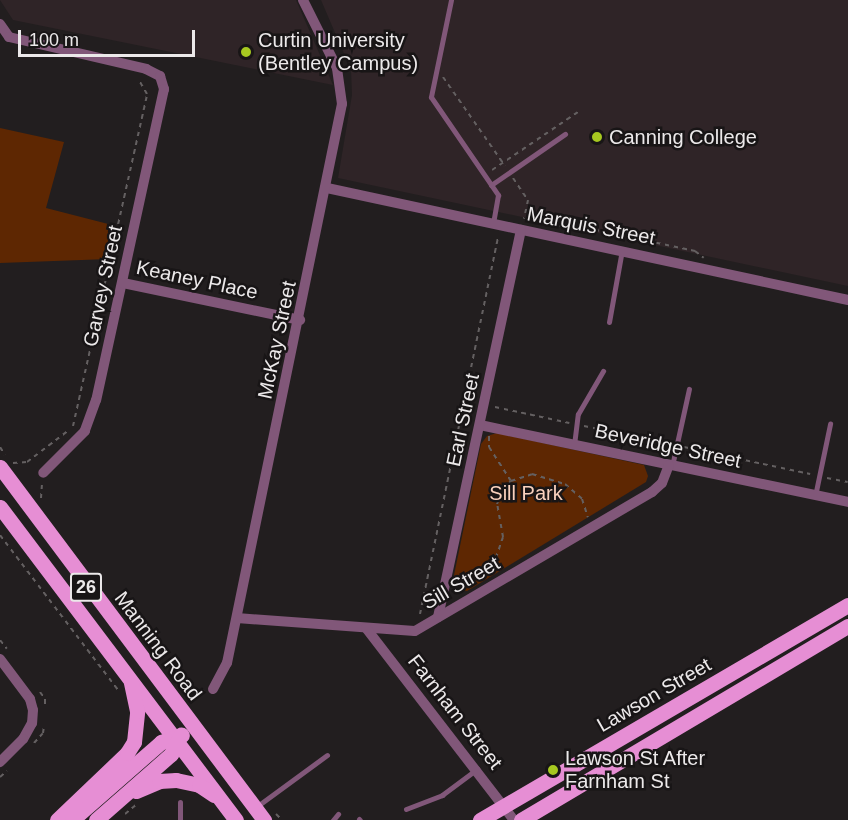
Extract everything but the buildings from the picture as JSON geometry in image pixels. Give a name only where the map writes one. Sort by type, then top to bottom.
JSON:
[{"type":"main road","name":"Manning Road","points":[[5,465],[183,707],[204,743],[259,814]]},
{"type":"main road","name":"Manning Road","points":[[0,507],[130,679],[178,738],[236,820]]},
{"type":"main road","name":"Lawson Street","points":[[480,820],[848,605]]},
{"type":"main road","name":"Lawson Street","points":[[521,820],[848,626]]},
{"type":"main road","points":[[57,820],[111,770],[134,742],[137,711],[130,679]]},
{"type":"main road","points":[[96,820],[122,798],[178,738],[183,707]]},
{"type":"main road","points":[[72,820],[161,742],[178,738],[204,743]]},
{"type":"main road","points":[[122,798],[159,782],[176,780],[199,785],[220,798]]},
{"type":"street","name":"McKay Street","points":[[213,689],[227,663],[237,618],[327,188],[342,104],[341,81],[303,0]]},
{"type":"street","points":[[0,24],[4,36]]},
{"type":"street","name":"Garvey Street","points":[[4,36],[147,69],[160,76],[164,89],[96,400],[85,431],[43,473]]},
{"type":"street","name":"Marquis Street","points":[[327,188],[493,224],[523,226],[848,300]]},
{"type":"street","name":"Earl Street","points":[[438,617],[523,226]]},
{"type":"street","name":"Keaney Place","points":[[123,283],[300,320]]},
{"type":"street","name":"Beveridge Street","points":[[480,425],[848,502]]},
{"type":"street","name":"Sill Street","points":[[237,618],[415,631],[652,492],[662,483],[671,465]]},
{"type":"street","name":"Farnham Street","points":[[366,628],[477,769],[513,820]]},
{"type":"street","points":[[0,659],[30,699],[33,710],[32,723],[23,739],[0,762]]},
{"type":"lane","points":[[451,0],[431,98],[498,195],[493,224]]},
{"type":"lane","points":[[491,185],[565,134]]},
{"type":"lane","points":[[609,322],[622,250]]},
{"type":"lane","points":[[574,445],[578,414],[603,371]]},
{"type":"lane","points":[[671,465],[689,389]]},
{"type":"lane","points":[[815,496],[830,424]]},
{"type":"lane","points":[[259,814],[327,755]]},
{"type":"lane","points":[[406,809],[442,795],[477,769]]},
{"type":"lane","points":[[180,801],[180,820]]},
{"type":"lane","points":[[333,820],[338,814]]},
{"type":"path","points":[[5,465],[27,462],[72,427],[147,94],[134,72]]},
{"type":"path","points":[[442,76],[528,200],[523,226]]},
{"type":"path","points":[[485,175],[581,110]]},
{"type":"path","points":[[420,614],[498,239]]},
{"type":"path","points":[[489,436],[489,447],[511,481]]},
{"type":"path","points":[[664,449],[665,443]]},
{"type":"path","points":[[41,504],[43,473]]},
{"type":"path","points":[[491,578],[503,537],[497,504],[503,489],[511,481],[532,474],[565,484],[582,499],[589,519]]},
{"type":"path","points":[[0,535],[123,698]]},
{"type":"path","points":[[423,600],[433,602]]},
{"type":"path","points":[[183,707],[201,691],[213,689]]},
{"type":"shaded area","name":"Curtin University (Bentley Campus)","points":[[0,0],[296,0],[333,85],[13,20]]},
{"type":"shaded area","name":"Canning College","points":[[321,0],[848,0],[848,286],[338,178],[352,95],[351,70]]},
{"type":"green space","points":[[0,128],[64,142],[46,208],[116,226],[109,259],[0,263]]},
{"type":"green space","name":"Sill Park","points":[[497,433],[644,465],[648,476],[646,482],[467,591],[458,589],[453,580],[481,444],[487,436]]},
{"type":"place","name":"Curtin University (Bentley Campus)","points":[[246,52]]},
{"type":"place","name":"Canning College","points":[[597,137]]},
{"type":"place","name":"Lawson St After Farnham St","points":[[553,770]]}]
